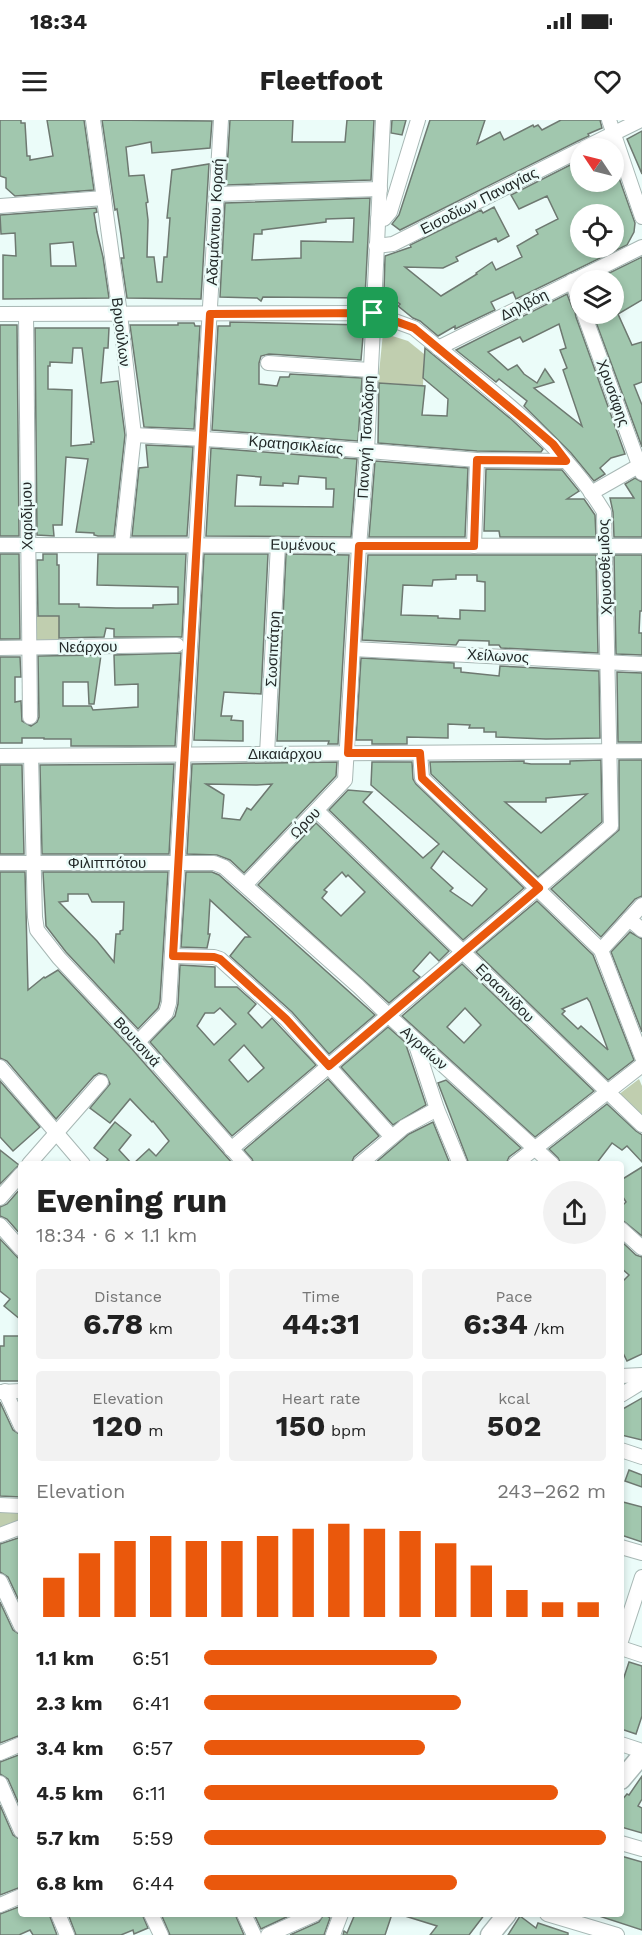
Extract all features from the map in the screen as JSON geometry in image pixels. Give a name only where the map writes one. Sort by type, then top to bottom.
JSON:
[{"type":"street","name":"Βρυούλων","points":[[93,120],[134,435],[122,544]]},
{"type":"street","name":"Αδαμάντιου Κοραή","points":[[138,1042],[166,1013],[169,1003],[222,120]]},
{"type":"street","name":"Παναγή Τσαλδάρη","points":[[348,753],[359,546],[367,451],[383,120]]},
{"type":"street","points":[[378,219],[384,219],[390,212],[418,120]]},
{"type":"street","name":"Εισοδίων Παναγίας","points":[[597,138],[612,127],[641,120]]},
{"type":"street","points":[[612,127],[642,217]]},
{"type":"street","name":"Εισοδίων Παναγίας","points":[[376,246],[393,244],[570,155]]},
{"type":"street","points":[[217,194],[380,189]]},
{"type":"street","points":[[0,206],[104,198]]},
{"type":"street","name":"Δηλβόη","points":[[595,270],[642,247]]},
{"type":"street","name":"Δηλβόη","points":[[438,348],[570,282]]},
{"type":"street","points":[[0,314],[373,313]]},
{"type":"street","name":"Χρυσοθέμιδος","points":[[373,313],[414,328],[553,444],[604,512],[611,826],[539,888]]},
{"type":"street","name":"Χαριδίμου","points":[[26,314],[30,717]]},
{"type":"street","name":"Χρυσάφης","points":[[588,324],[641,468]]},
{"type":"street","points":[[268,363],[370,370]]},
{"type":"street","name":"Κρατησικλείας","points":[[134,435],[203,438],[477,460],[566,461]]},
{"type":"street","points":[[474,546],[477,460]]},
{"type":"street","points":[[591,493],[641,468]]},
{"type":"street","name":"Σωσιπάτρη","points":[[267,754],[278,544]]},
{"type":"street","name":"Ευμένους","points":[[0,545],[642,546]]},
{"type":"street","name":"Νεάρχου","points":[[0,648],[177,645]]},
{"type":"street","name":"Χείλωνος","points":[[353,649],[642,664]]},
{"type":"street","name":"Δικαιάρχου","points":[[0,756],[642,751]]},
{"type":"street","name":"Ώρου","points":[[245,885],[345,780],[348,753]]},
{"type":"street","points":[[420,753],[422,778],[602,950],[642,1057]]},
{"type":"street","points":[[31,756],[34,862]]},
{"type":"street","name":"Ερασινίδου","points":[[317,811],[642,1125]]},
{"type":"street","name":"Βουτσινά","points":[[34,862],[37,930],[138,1042],[235,1158]]},
{"type":"street","name":"Φιλιππότου","points":[[0,863],[214,863]]},
{"type":"street","name":"Αγραίων","points":[[214,863],[224,867],[245,885],[549,1161]]},
{"type":"street","points":[[235,1158],[329,1066],[539,888]]},
{"type":"street","points":[[602,950],[642,905]]},
{"type":"street","points":[[629,919],[642,930]]},
{"type":"street","points":[[173,956],[220,959],[286,1019],[391,1136]]},
{"type":"street","points":[[414,1038],[437,1109],[459,1161]]},
{"type":"street","points":[[519,1161],[642,1065]]},
{"type":"street","points":[[0,1067],[80,1161]]},
{"type":"street","points":[[32,1161],[101,1082]]},
{"type":"street","points":[[363,1161],[391,1136],[437,1109]]},
{"type":"street","points":[[0,1198],[18,1177]]},
{"type":"street","points":[[0,1225],[18,1246]]},
{"type":"street","points":[[624,1234],[642,1248]]},
{"type":"street","points":[[624,1376],[642,1375]]},
{"type":"street","points":[[624,1393],[642,1382]]},
{"type":"street","points":[[3,1391],[18,1420]]},
{"type":"street","points":[[624,1451],[642,1457]]},
{"type":"street","points":[[0,1505],[18,1506]]},
{"type":"street","points":[[0,1534],[18,1528]]},
{"type":"street","points":[[624,1547],[642,1553]]},
{"type":"street","points":[[624,1632],[642,1577]]},
{"type":"street","points":[[0,1581],[18,1620]]},
{"type":"street","points":[[624,1649],[642,1655]]},
{"type":"street","points":[[0,1753],[18,1745]]},
{"type":"street","points":[[624,1745],[642,1753],[624,1776]]},
{"type":"street","points":[[0,1783],[18,1824]]},
{"type":"street","points":[[624,1844],[642,1850]]},
{"type":"street","points":[[0,1905],[18,1897]]},
{"type":"street","points":[[59,1917],[67,1935]]},
{"type":"street","points":[[152,1917],[161,1935]]},
{"type":"street","points":[[245,1917],[254,1935]]},
{"type":"street","points":[[268,1935],[308,1917]]},
{"type":"street","points":[[333,1935],[340,1917]]},
{"type":"street","points":[[490,1935],[505,1917]]},
{"type":"street","points":[[552,1917],[575,1929],[617,1935]]},
{"type":"green space","points":[[383,333],[408,341],[424,354],[423,385],[378,383]]},
{"type":"green space","points":[[34,616],[59,616],[59,640],[34,640]]},
{"type":"green space","points":[[639,1079],[642,1086],[642,1115],[618,1095]]},
{"type":"green space","points":[[0,1512],[18,1513],[18,1524],[0,1531]]},
{"type":"building","points":[[0,120],[21,120],[21,123],[25,123],[27,156],[30,156],[30,160],[53,156],[47,120],[84,120],[94,190],[15,196],[6,188],[6,178],[0,176]]},
{"type":"building","points":[[102,120],[212,121],[210,148],[152,153],[151,142],[126,147],[129,176],[144,175],[148,202],[146,203],[147,257],[154,257],[157,282],[162,282],[164,257],[167,257],[170,218],[167,218],[172,170],[209,164],[201,299],[127,298],[121,258],[124,258],[121,235],[117,209],[115,210]]},
{"type":"building","points":[[230,120],[293,120],[292,142],[345,142],[347,120],[374,120],[371,180],[226,185]]},
{"type":"building","points":[[392,120],[406,120],[402,135],[391,133]]},
{"type":"building","points":[[430,120],[485,120],[477,144],[500,132],[504,140],[533,125],[534,127],[538,125],[542,130],[561,120],[600,120],[602,128],[588,134],[589,136],[570,138],[570,145],[400,230],[392,224],[399,215]]},
{"type":"building","points":[[642,131],[642,174],[627,139]]},
{"type":"building","points":[[570,165],[570,192],[624,192],[635,223],[634,232],[624,246],[624,204],[570,204],[570,258],[600,258],[576,270],[570,270],[570,273],[516,299],[513,292],[491,302],[495,310],[455,329],[455,326],[438,336],[398,306],[400,304],[384,292],[385,256],[411,247],[410,245],[481,210],[483,213],[494,207],[509,236],[498,242],[496,238],[468,251],[456,257],[458,261],[443,268],[405,267],[441,296],[492,262],[496,270],[522,257],[517,246],[538,234],[536,230],[558,219],[547,196],[519,209],[511,195]]},
{"type":"building","points":[[370,198],[365,298],[263,297],[261,301],[257,298],[220,297],[225,203]],"holes":[[[354,218],[353,242],[301,241],[301,258],[252,260],[254,234],[262,234],[262,230],[326,222],[326,219]]]},
{"type":"building","points":[[96,208],[97,212],[94,213],[109,298],[3,299],[3,255],[16,256],[15,233],[1,234],[0,215]],"holes":[[[73,242],[76,266],[51,266],[50,244]]]},
{"type":"building","points":[[642,257],[642,300],[624,310],[624,270],[615,270]]},
{"type":"building","points":[[567,294],[570,302],[570,324],[579,324],[625,454],[611,458],[600,468],[605,474],[594,481],[571,453],[524,406],[527,401],[499,379],[496,382],[456,350]],"holes":[[[559,324],[566,348],[560,350],[567,368],[563,370],[582,426],[534,388],[554,382],[545,369],[537,383],[524,374],[517,365],[508,370],[488,352],[520,337],[523,342]]]},
{"type":"building","points":[[230,322],[364,325],[361,360],[269,354],[261,356],[259,363],[259,384],[277,386],[280,377],[289,377],[290,374],[362,378],[358,441],[212,430],[218,326],[230,326]]},
{"type":"building","points":[[178,323],[194,323],[195,326],[200,326],[194,429],[144,427],[130,325],[178,325]]},
{"type":"building","points":[[597,324],[623,324],[632,345],[642,342],[642,382],[634,385],[642,405],[642,447]]},
{"type":"building","points":[[0,325],[17,325],[19,536],[0,536]]},
{"type":"building","points":[[35,328],[109,328],[108,348],[104,348],[101,383],[118,381],[125,435],[114,536],[76,532],[88,459],[66,457],[62,525],[53,525],[54,536],[37,535]],"holes":[[[73,348],[82,348],[94,442],[71,446],[72,390],[48,389],[48,366],[50,362],[72,363]]]},
{"type":"building","points":[[425,348],[511,419],[543,449],[541,452],[477,451],[378,443],[379,383],[425,386],[422,415],[447,416],[448,399],[423,378]]},
{"type":"building","points":[[146,445],[193,447],[187,536],[132,536],[139,468],[148,467]]},
{"type":"building","points":[[211,448],[357,459],[351,537],[206,536]],"holes":[[[237,475],[261,477],[260,485],[283,486],[283,483],[298,484],[299,476],[326,478],[326,489],[334,489],[333,507],[235,506]]]},
{"type":"building","points":[[375,461],[468,468],[465,537],[369,537]]},
{"type":"building","points":[[486,469],[562,470],[579,491],[567,499],[584,499],[595,515],[596,537],[500,537],[499,531],[484,531]]},
{"type":"building","points":[[635,478],[642,482],[642,537],[614,537],[610,498],[634,498],[625,484]]},
{"type":"building","points":[[0,554],[19,554],[20,639],[0,639]]},
{"type":"building","points":[[43,554],[57,554],[59,604],[79,604],[79,607],[153,608],[153,605],[178,604],[178,587],[97,585],[98,554],[186,554],[182,637],[114,637],[114,629],[106,628],[104,637],[59,638],[59,616],[38,616],[37,560],[43,560]]},
{"type":"building","points":[[204,554],[268,554],[261,694],[224,692],[221,716],[232,716],[231,720],[243,721],[243,741],[194,740]]},
{"type":"building","points":[[286,554],[349,555],[338,744],[328,744],[329,741],[277,741]]},
{"type":"building","points":[[368,555],[596,555],[598,653],[501,648],[499,645],[489,645],[489,641],[459,640],[456,645],[362,640]],"holes":[[[456,575],[477,575],[477,581],[485,582],[485,611],[460,610],[460,619],[401,615],[403,585],[432,586],[433,580],[456,579]]]},
{"type":"building","points":[[614,555],[642,555],[642,611],[640,611],[639,633],[642,633],[642,655],[616,654]]},
{"type":"building","points":[[181,653],[175,746],[71,746],[71,739],[44,738],[22,738],[22,743],[0,743],[0,657],[20,657],[21,677],[15,677],[15,702],[21,701],[22,721],[31,726],[37,722],[39,717],[38,656],[101,655],[94,704],[89,704],[88,682],[63,682],[63,706],[91,706],[93,710],[138,707],[138,684],[115,685],[114,655]]},
{"type":"building","points":[[361,658],[454,663],[454,668],[461,668],[461,672],[499,676],[500,666],[599,671],[600,738],[496,737],[496,732],[484,732],[484,728],[448,724],[448,738],[407,737],[407,744],[372,744],[372,740],[356,740]]},
{"type":"building","points":[[617,672],[642,673],[642,742],[618,742]]},
{"type":"building","points":[[601,760],[602,822],[538,877],[431,774],[430,762],[524,761],[524,763],[531,764],[570,764],[570,761]],"holes":[[[587,794],[541,833],[505,802],[546,802],[546,798]]]},
{"type":"building","points":[[619,760],[642,760],[642,896],[635,899],[601,937],[551,889],[619,830]]},
{"type":"building","points":[[337,762],[336,776],[244,873],[230,860],[217,855],[187,854],[192,764]],"holes":[[[206,784],[272,784],[251,810],[247,808],[240,820],[222,818],[224,795]]]},
{"type":"building","points":[[372,762],[412,762],[413,779],[416,784],[524,888],[463,940],[329,810],[348,790],[372,792],[363,802],[423,858],[439,844],[371,785]],"holes":[[[443,851],[487,889],[472,906],[450,891],[453,888],[431,868]]]},
{"type":"building","points":[[174,764],[169,854],[42,854],[40,765]]},
{"type":"building","points":[[0,765],[22,765],[24,854],[0,854]]},
{"type":"building","points":[[316,823],[449,951],[439,961],[430,952],[413,971],[420,977],[389,1003],[258,885]],"holes":[[[342,872],[346,877],[348,875],[365,892],[341,916],[322,898],[327,892],[324,890]]]},
{"type":"building","points":[[0,872],[25,872],[28,990],[44,977],[58,970],[131,1048],[230,1161],[136,1161],[149,1149],[156,1156],[169,1141],[153,1121],[130,1099],[110,1123],[90,1108],[110,1084],[106,1075],[99,1073],[94,1076],[56,1119],[7,1061],[0,1058]]},
{"type":"building","points":[[43,872],[168,872],[158,1008],[138,1029],[66,952],[46,926]],"holes":[[[68,894],[88,894],[92,902],[124,902],[123,930],[120,934],[116,934],[114,962],[59,902],[68,901]]]},
{"type":"building","points":[[186,872],[212,872],[219,875],[375,1015],[329,1054],[292,1012],[230,956],[245,937],[250,937],[210,900],[208,934],[210,934],[207,948],[181,947]]},
{"type":"building","points":[[537,901],[593,955],[634,1060],[608,1080],[476,952]],"holes":[[[587,998],[608,1050],[581,1026],[578,1029],[562,1014],[565,1011],[562,1009]]]},
{"type":"building","points":[[630,932],[642,939],[642,1032],[611,952]]},
{"type":"building","points":[[462,964],[594,1091],[535,1137],[402,1016]],"holes":[[[465,1008],[481,1025],[464,1043],[447,1027]]]},
{"type":"building","points":[[180,965],[215,967],[215,987],[237,987],[256,1004],[248,1013],[262,1028],[272,1018],[316,1065],[232,1136],[150,1042],[175,1016],[178,1004]],"holes":[[[220,1008],[236,1024],[214,1045],[197,1026],[205,1013],[214,1013]],[[244,1045],[264,1068],[248,1082],[229,1060]]]},
{"type":"building","points":[[388,1027],[405,1042],[426,1105],[393,1125],[341,1067]]},
{"type":"building","points":[[328,1079],[379,1136],[352,1161],[253,1161],[244,1150]]},
{"type":"building","points":[[446,1080],[521,1148],[507,1161],[468,1161],[438,1083]]},
{"type":"building","points":[[0,1081],[40,1127],[13,1151],[0,1137]]},
{"type":"building","points":[[607,1104],[642,1135],[642,1162],[627,1146],[622,1150],[612,1143],[598,1161],[560,1161],[549,1149]]},
{"type":"building","points":[[115,1122],[131,1135],[119,1150],[129,1161],[106,1161],[108,1159],[94,1148]]},
{"type":"building","points":[[433,1122],[449,1161],[378,1161],[409,1134]]},
{"type":"building","points":[[0,1150],[18,1166],[0,1184]]},
{"type":"building","points":[[642,1167],[642,1236],[624,1221],[626,1202],[624,1178]]},
{"type":"building","points":[[18,1191],[18,1232],[7,1219],[0,1216],[0,1207],[7,1204]]},
{"type":"building","points":[[0,1239],[18,1258],[18,1318],[4,1306],[10,1299],[0,1291]]},
{"type":"building","points":[[624,1244],[636,1255],[642,1257],[642,1354],[627,1361],[624,1355],[624,1280],[629,1275],[624,1271]]},
{"type":"building","points":[[4,1336],[18,1336],[18,1381],[0,1381],[0,1346],[4,1346]]},
{"type":"building","points":[[642,1398],[642,1440],[624,1436],[624,1408]]},
{"type":"building","points":[[0,1402],[13,1430],[18,1433],[18,1497],[0,1496]]},
{"type":"building","points":[[629,1470],[642,1475],[642,1487],[625,1481]]},
{"type":"building","points":[[624,1502],[642,1507],[642,1542],[624,1536]]},
{"type":"building","points":[[18,1538],[18,1599],[8,1577],[0,1572],[0,1544]]},
{"type":"building","points":[[0,1602],[13,1630],[18,1633],[18,1736],[0,1743]]},
{"type":"building","points":[[629,1662],[642,1666],[642,1716],[636,1734],[624,1730],[624,1677]]},
{"type":"building","points":[[18,1755],[18,1802],[8,1779],[0,1774],[0,1762]]},
{"type":"building","points":[[642,1776],[642,1799],[638,1806],[642,1808],[642,1833],[624,1828],[624,1798],[629,1795]]},
{"type":"building","points":[[0,1805],[13,1835],[18,1838],[18,1888],[0,1895]]},
{"type":"building","points":[[624,1857],[642,1862],[642,1930],[602,1917],[624,1917]]},
{"type":"building","points":[[18,1907],[18,1917],[50,1917],[57,1935],[33,1935],[30,1930],[19,1935],[0,1935],[0,1914]]},
{"type":"building","points":[[69,1917],[143,1917],[148,1928],[134,1934],[133,1930],[121,1935],[76,1935]]},
{"type":"building","points":[[162,1917],[236,1917],[244,1935],[170,1935]]},
{"type":"building","points":[[255,1917],[287,1917],[261,1929]]},
{"type":"building","points":[[322,1917],[330,1918],[324,1935],[290,1935],[319,1922]]},
{"type":"building","points":[[354,1917],[391,1917],[385,1935],[343,1935],[344,1931],[347,1933]]},
{"type":"building","points":[[408,1917],[483,1917],[469,1935],[430,1935],[437,1926]]},
{"type":"building","points":[[519,1917],[536,1928],[538,1923],[568,1933],[568,1935],[508,1935]]},
{"type":"route","points":[[373,313],[414,328],[553,444],[566,461],[477,460],[474,546],[359,546],[348,753],[420,753],[422,778],[539,888],[329,1066],[286,1019],[220,959],[173,956],[196,544],[210,314],[373,313]]}]
